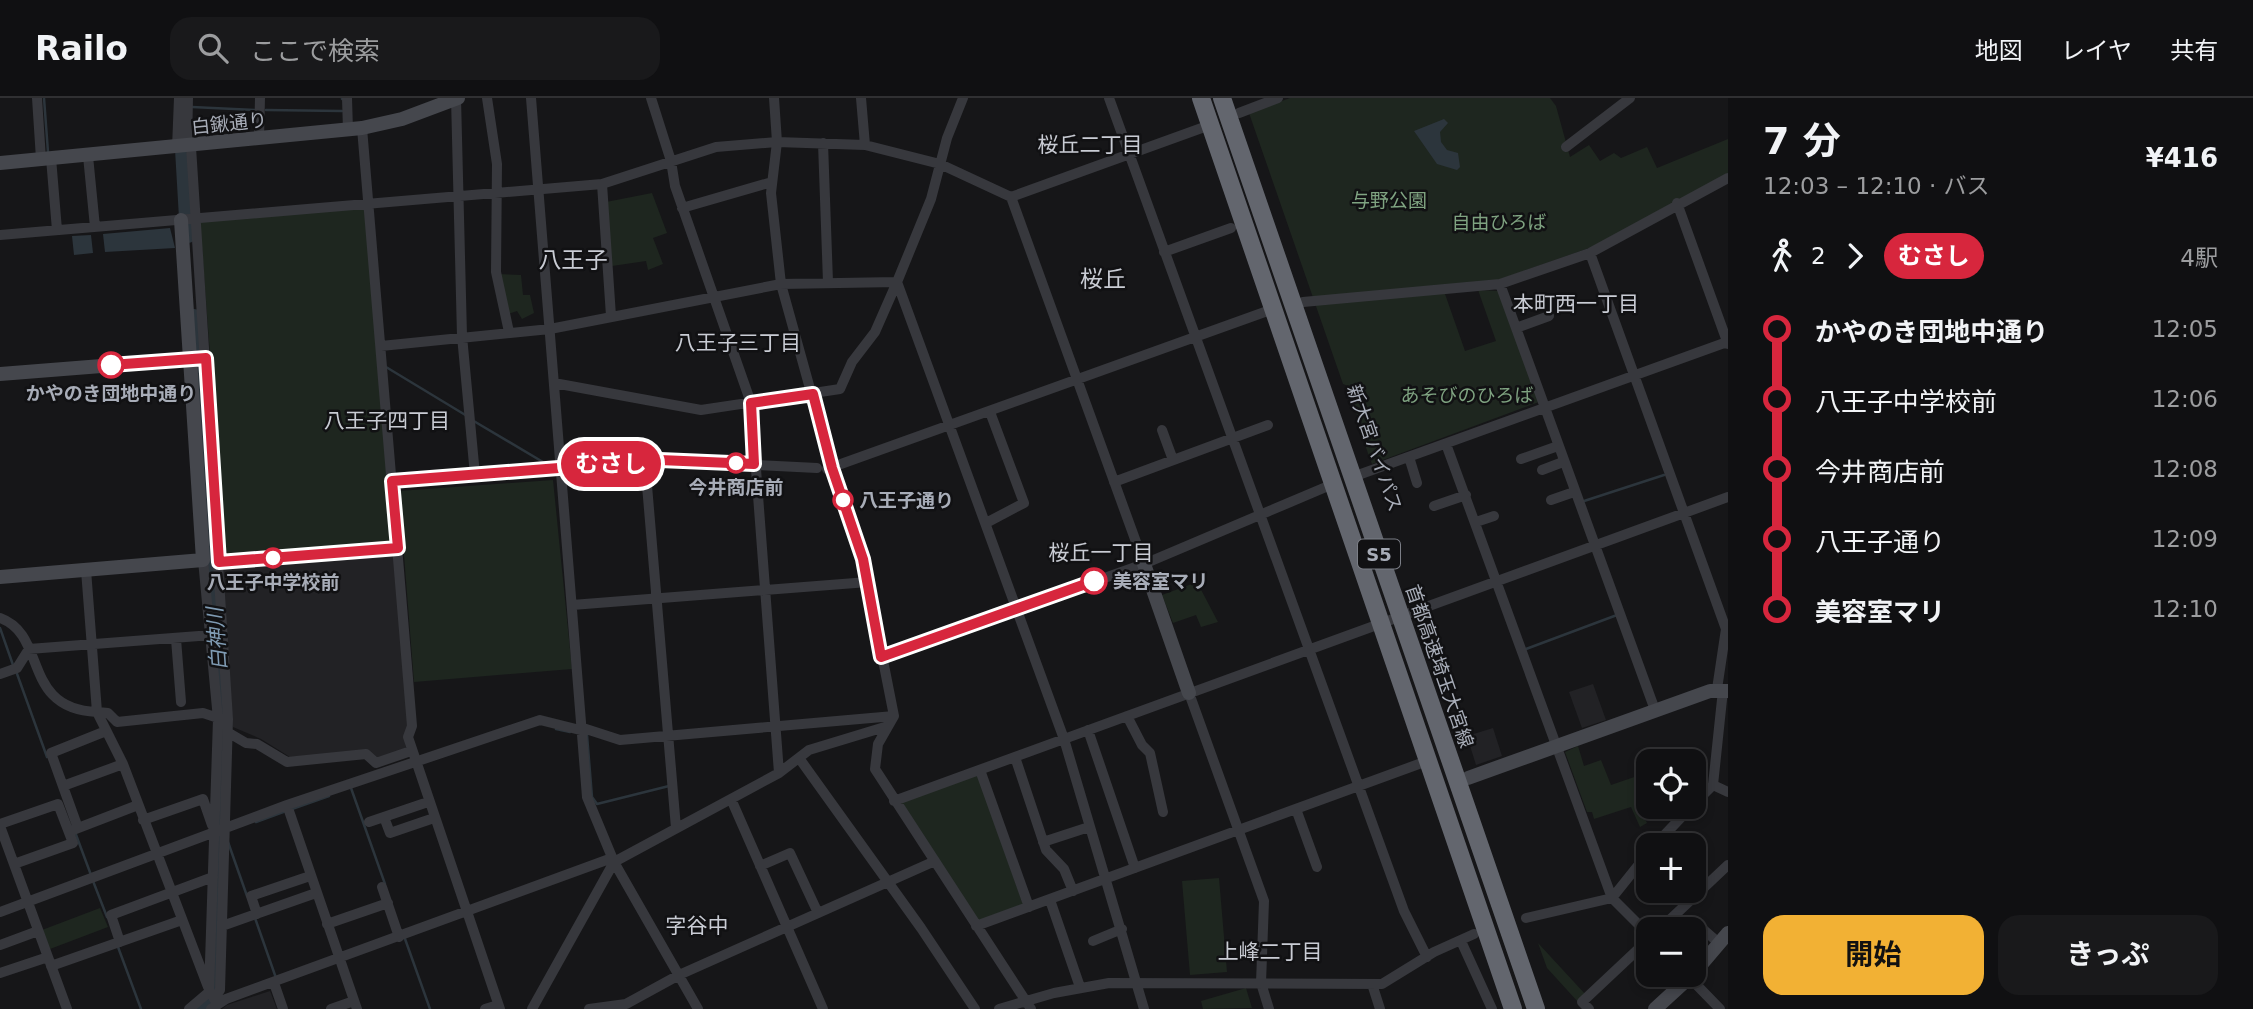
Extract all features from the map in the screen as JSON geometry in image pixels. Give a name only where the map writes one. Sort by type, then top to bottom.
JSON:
[{"type":"highway","points":[[1201,98],[1513,1009]]},
{"type":"highway","name":"首都高速埼玉大宮線","points":[[1210,98],[1523,1009]]},
{"type":"highway","name":"首都高速埼玉大宮線","points":[[1223,98],[1536,1009]]},
{"type":"highway","name":"新大宮バイパス","points":[[1236,106],[1360,474],[1468,778],[1546,1009]]},
{"type":"street","points":[[37,98],[57,230]]},
{"type":"street","points":[[179,98],[207,497],[219,562],[217,634],[223,719],[220,830],[222,926],[220,990],[213,1001]]},
{"type":"street","points":[[184,147],[188,98]]},
{"type":"street","points":[[259,139],[260,98]]},
{"type":"street","points":[[347,98],[368,202],[412,726],[408,731],[411,751],[499,1007],[485,1009]]},
{"type":"street","points":[[457,98],[461,336],[475,475]]},
{"type":"street","name":"白鍬通り","points":[[0,163],[355,129],[402,119],[457,98]]},
{"type":"street","points":[[488,98],[497,164],[496,272],[509,332]]},
{"type":"street","points":[[530,98],[587,797],[613,860],[698,1009]]},
{"type":"street","points":[[652,98],[671,161],[674,186],[751,403],[779,773]]},
{"type":"street","points":[[774,98],[778,142],[771,193],[780,284],[813,394],[825,468],[867,582],[894,716],[877,744],[874,769],[1028,1005]]},
{"type":"street","points":[[861,98],[865,145]]},
{"type":"street","points":[[554,383],[701,410],[840,389],[852,362],[875,332],[897,282],[931,199],[963,98]]},
{"type":"street","points":[[1109,98],[1404,911],[1426,957]]},
{"type":"street","points":[[1236,106],[1278,98]]},
{"type":"street","points":[[1566,147],[1630,98]]},
{"type":"street","points":[[0,235],[602,184],[716,147],[778,142],[865,145],[940,164],[1012,197],[1210,125]]},
{"type":"street","points":[[823,143],[828,282]]},
{"type":"street","points":[[88,156],[94,227]]},
{"type":"street","points":[[1303,302],[1500,284],[1590,253],[1677,203],[1728,178]]},
{"type":"street","points":[[682,208],[772,182]]},
{"type":"street","points":[[602,184],[611,316]]},
{"type":"street","points":[[1012,197],[1264,901],[1261,983],[1269,1009]]},
{"type":"street","points":[[1360,474],[1728,343],[1677,203]]},
{"type":"street","points":[[1164,252],[1231,228]]},
{"type":"street","points":[[1590,253],[1727,629],[1713,785],[1706,792]]},
{"type":"street","points":[[382,346],[550,329],[780,284],[897,282]]},
{"type":"street","points":[[897,282],[1065,739],[1144,1009]]},
{"type":"street","points":[[1500,284],[1655,710]]},
{"type":"street","points":[[392,481],[645,462],[825,468],[951,426],[1273,309]]},
{"type":"street","points":[[1516,328],[1549,316]]},
{"type":"street","points":[[0,374],[197,358]]},
{"type":"street","points":[[986,523],[1024,503],[990,412]]},
{"type":"street","points":[[1114,482],[1268,425]]},
{"type":"street","points":[[1162,429],[1173,460]]},
{"type":"street","points":[[1446,444],[1498,580],[1612,898],[1636,922]]},
{"type":"street","points":[[1521,459],[1558,446]]},
{"type":"street","points":[[1409,457],[1417,483]]},
{"type":"street","points":[[645,462],[676,828]]},
{"type":"street","points":[[1542,470],[1563,462]]},
{"type":"street","points":[[881,657],[1144,564],[1258,513],[1333,484]]},
{"type":"street","points":[[1551,500],[1574,492]]},
{"type":"street","points":[[1434,506],[1465,495]]},
{"type":"street","points":[[207,497],[203,560],[217,634]]},
{"type":"street","points":[[894,801],[1728,497]]},
{"type":"street","points":[[1476,522],[1494,516]]},
{"type":"street","points":[[219,562],[398,548]]},
{"type":"street","points":[[0,577],[203,560]]},
{"type":"street","points":[[86,570],[97,712],[123,764],[213,1001]]},
{"type":"street","points":[[572,605],[867,582]]},
{"type":"street","points":[[0,618],[12,624],[29,649],[44,685],[66,707],[108,713],[117,722],[177,713],[203,713],[223,719]]},
{"type":"street","points":[[29,649],[217,634]]},
{"type":"street","points":[[176,639],[181,702]]},
{"type":"street","points":[[0,674],[18,668],[29,649]]},
{"type":"street","points":[[1468,778],[1655,710],[1723,690]]},
{"type":"street","points":[[0,912],[287,805],[540,720],[620,740],[894,716]]},
{"type":"street","points":[[1127,716],[1142,745],[1150,752],[1163,812]]},
{"type":"street","points":[[213,1001],[213,877],[229,733],[223,719]]},
{"type":"street","points":[[189,1009],[274,983],[613,860],[779,773],[809,750],[888,726]]},
{"type":"street","points":[[1088,730],[1135,868]]},
{"type":"street","points":[[14,864],[73,843],[74,830],[51,753],[106,731]]},
{"type":"street","points":[[229,733],[246,743],[257,744],[287,762],[366,754],[376,763],[411,751]]},
{"type":"street","points":[[1015,757],[1043,842],[1064,869],[1073,891]]},
{"type":"street","points":[[799,758],[975,1009]]},
{"type":"street","points":[[976,926],[1427,761]]},
{"type":"street","points":[[63,786],[123,764]]},
{"type":"street","points":[[980,770],[1029,907]]},
{"type":"street","points":[[1713,785],[1728,792]]},
{"type":"street","points":[[143,820],[203,799],[220,830]]},
{"type":"street","points":[[731,799],[823,1009]]},
{"type":"street","points":[[369,822],[428,802]]},
{"type":"street","points":[[67,1009],[14,864],[4,851],[0,825],[58,804],[74,830]]},
{"type":"street","points":[[74,830],[138,805]]},
{"type":"street","points":[[287,805],[338,960],[356,1005],[331,1009]]},
{"type":"street","points":[[1296,809],[1317,867]]},
{"type":"street","points":[[384,817],[390,833],[434,818]]},
{"type":"street","points":[[1666,833],[1679,819]]},
{"type":"street","points":[[1043,842],[1089,827]]},
{"type":"street","points":[[760,866],[790,853],[818,913]]},
{"type":"street","points":[[532,1009],[613,860]]},
{"type":"street","points":[[589,1009],[626,1004],[679,975],[935,861]]},
{"type":"street","points":[[1673,917],[1728,865]]},
{"type":"street","points":[[1526,918],[1612,898],[1636,868]]},
{"type":"street","points":[[257,914],[251,896],[310,876]]},
{"type":"street","points":[[120,942],[111,915],[213,877]]},
{"type":"street","points":[[382,887],[399,937]]},
{"type":"street","points":[[222,926],[316,892]]},
{"type":"street","points":[[1049,900],[1080,987]]},
{"type":"street","points":[[327,924],[388,903]]},
{"type":"street","points":[[0,973],[120,942],[181,920]]},
{"type":"street","points":[[1093,941],[1122,929]]},
{"type":"street","points":[[1706,929],[1724,939],[1706,958]]},
{"type":"street","points":[[0,945],[38,931]]},
{"type":"street","points":[[999,1009],[1028,1005],[1080,987],[1135,982],[1373,987],[1474,934]]},
{"type":"street","points":[[1461,941],[1492,1009]]},
{"type":"street","points":[[1589,1009],[1582,1002],[1636,951]]},
{"type":"street","points":[[274,983],[283,1009]]},
{"type":"street","points":[[1373,987],[1380,1009]]},
{"type":"street","points":[[1656,1009],[1678,987]]},
{"type":"street","points":[[1701,987],[1720,1009]]},
{"type":"shaded area","points":[[1444,119],[1448,123],[1440,132],[1441,142],[1447,150],[1458,153],[1460,167],[1457,170],[1437,164],[1414,131]]},
{"type":"shaded area","points":[[170,228],[175,248],[105,252],[103,234]]},
{"type":"shaded area","points":[[91,235],[93,253],[74,255],[72,236]]},
{"type":"shaded area","points":[[389,553],[395,557],[409,726],[405,731],[406,748],[377,760],[367,751],[290,757],[261,739],[233,727],[222,570],[227,566]]},
{"type":"shaded area","points":[[1593,684],[1606,720],[1582,728],[1569,692]]},
{"type":"shaded area","points":[[1493,728],[1502,756],[1476,765],[1467,736]]},
{"type":"shaded area","points":[[270,991],[277,1009],[222,1009],[227,1005]]},
{"type":"green space","name":"与野公園","points":[[1290,98],[1550,98],[1556,106],[1570,157],[1589,145],[1600,161],[1614,153],[1621,158],[1647,147],[1657,168],[1728,139],[1728,173],[1592,247],[1498,280],[1445,294],[1465,351],[1496,341],[1478,290],[1499,291],[1539,402],[1372,464],[1348,386],[1343,384],[1249,113]]},
{"type":"green space","points":[[652,193],[667,233],[653,238],[663,264],[648,270],[646,261],[612,266],[606,202]]},
{"type":"green space","points":[[365,208],[393,539],[388,544],[231,556],[225,552],[200,222]]},
{"type":"green space","points":[[497,274],[521,275],[523,295],[530,295],[534,313],[522,319],[517,311],[505,315]]},
{"type":"green space","points":[[553,480],[572,669],[414,682],[399,491]]},
{"type":"green space","points":[[1197,582],[1218,622],[1201,627],[1196,615],[1173,623],[1162,595]]},
{"type":"green space","points":[[1578,746],[1584,766],[1601,760],[1611,785],[1636,776],[1636,818],[1631,807],[1594,819],[1592,812],[1587,812],[1565,752]]},
{"type":"green space","points":[[977,773],[1023,904],[975,922],[900,801]]},
{"type":"green space","points":[[1636,819],[1645,819],[1647,823],[1640,827]]},
{"type":"green space","points":[[1219,878],[1227,972],[1190,975],[1182,881]]},
{"type":"green space","points":[[100,908],[108,927],[50,949],[42,930]]},
{"type":"green space","points":[[1538,943],[1586,995],[1578,1002],[1547,968]]},
{"type":"green space","points":[[1246,988],[1252,1008],[1203,1009],[1201,1001]]},
{"type":"waterway","points":[[44,98],[48,152]]},
{"type":"waterway","points":[[192,107],[255,110]]},
{"type":"waterway","points":[[266,110],[342,111]]},
{"type":"waterway","name":"白神川","points":[[182,132],[188,235]]},
{"type":"waterway","name":"白神川","points":[[194,317],[223,719],[214,995],[202,1009]]},
{"type":"waterway","points":[[386,367],[467,416]]},
{"type":"waterway","points":[[472,420],[548,465]]},
{"type":"waterway","points":[[1581,502],[1664,475]]},
{"type":"waterway","points":[[1526,649],[1617,615]]},
{"type":"waterway","points":[[0,628],[13,665]]},
{"type":"waterway","points":[[16,671],[47,757]]},
{"type":"waterway","points":[[556,729],[570,732]]},
{"type":"waterway","points":[[587,735],[592,797],[597,804],[669,786]]},
{"type":"waterway","points":[[351,788],[385,884]]},
{"type":"waterway","points":[[292,809],[329,796]]},
{"type":"waterway","points":[[256,822],[286,811]]},
{"type":"waterway","points":[[75,832],[91,875]]},
{"type":"waterway","points":[[228,842],[247,896]]},
{"type":"waterway","points":[[93,881],[107,917]]},
{"type":"waterway","points":[[255,918],[276,978]]},
{"type":"waterway","points":[[404,936],[430,1009]]},
{"type":"waterway","points":[[118,947],[141,1009]]},
{"type":"bus line","name":"むさし","points":[[111,365],[206,358],[219,562],[398,548],[392,481],[660,460],[754,464],[751,403],[813,394],[832,468],[863,559],[881,657],[1094,581]]},
{"type":"place","name":"かやのき団地中通り","points":[[111,365]]},
{"type":"place","name":"今井商店前","points":[[736,463]]},
{"type":"place","name":"八王子通り","points":[[843,500]]},
{"type":"place","name":"八王子中学校前","points":[[273,558]]},
{"type":"place","name":"美容室マリ","points":[[1094,581]]},
{"type":"district","name":"桜丘二丁目","points":[[1090,145]]},
{"type":"district","name":"八王子","points":[[573,260]]},
{"type":"district","name":"桜丘","points":[[1103,279]]},
{"type":"district","name":"本町西一丁目","points":[[1576,304]]},
{"type":"district","name":"八王子三丁目","points":[[738,343]]},
{"type":"district","name":"八王子四丁目","points":[[387,421]]},
{"type":"district","name":"桜丘一丁目","points":[[1101,553]]},
{"type":"district","name":"字谷中","points":[[697,926]]},
{"type":"district","name":"上峰二丁目","points":[[1270,952]]},
{"type":"park label","name":"自由ひろば","points":[[1499,222]]},
{"type":"park label","name":"あそびのひろば","points":[[1467,395]]}]
